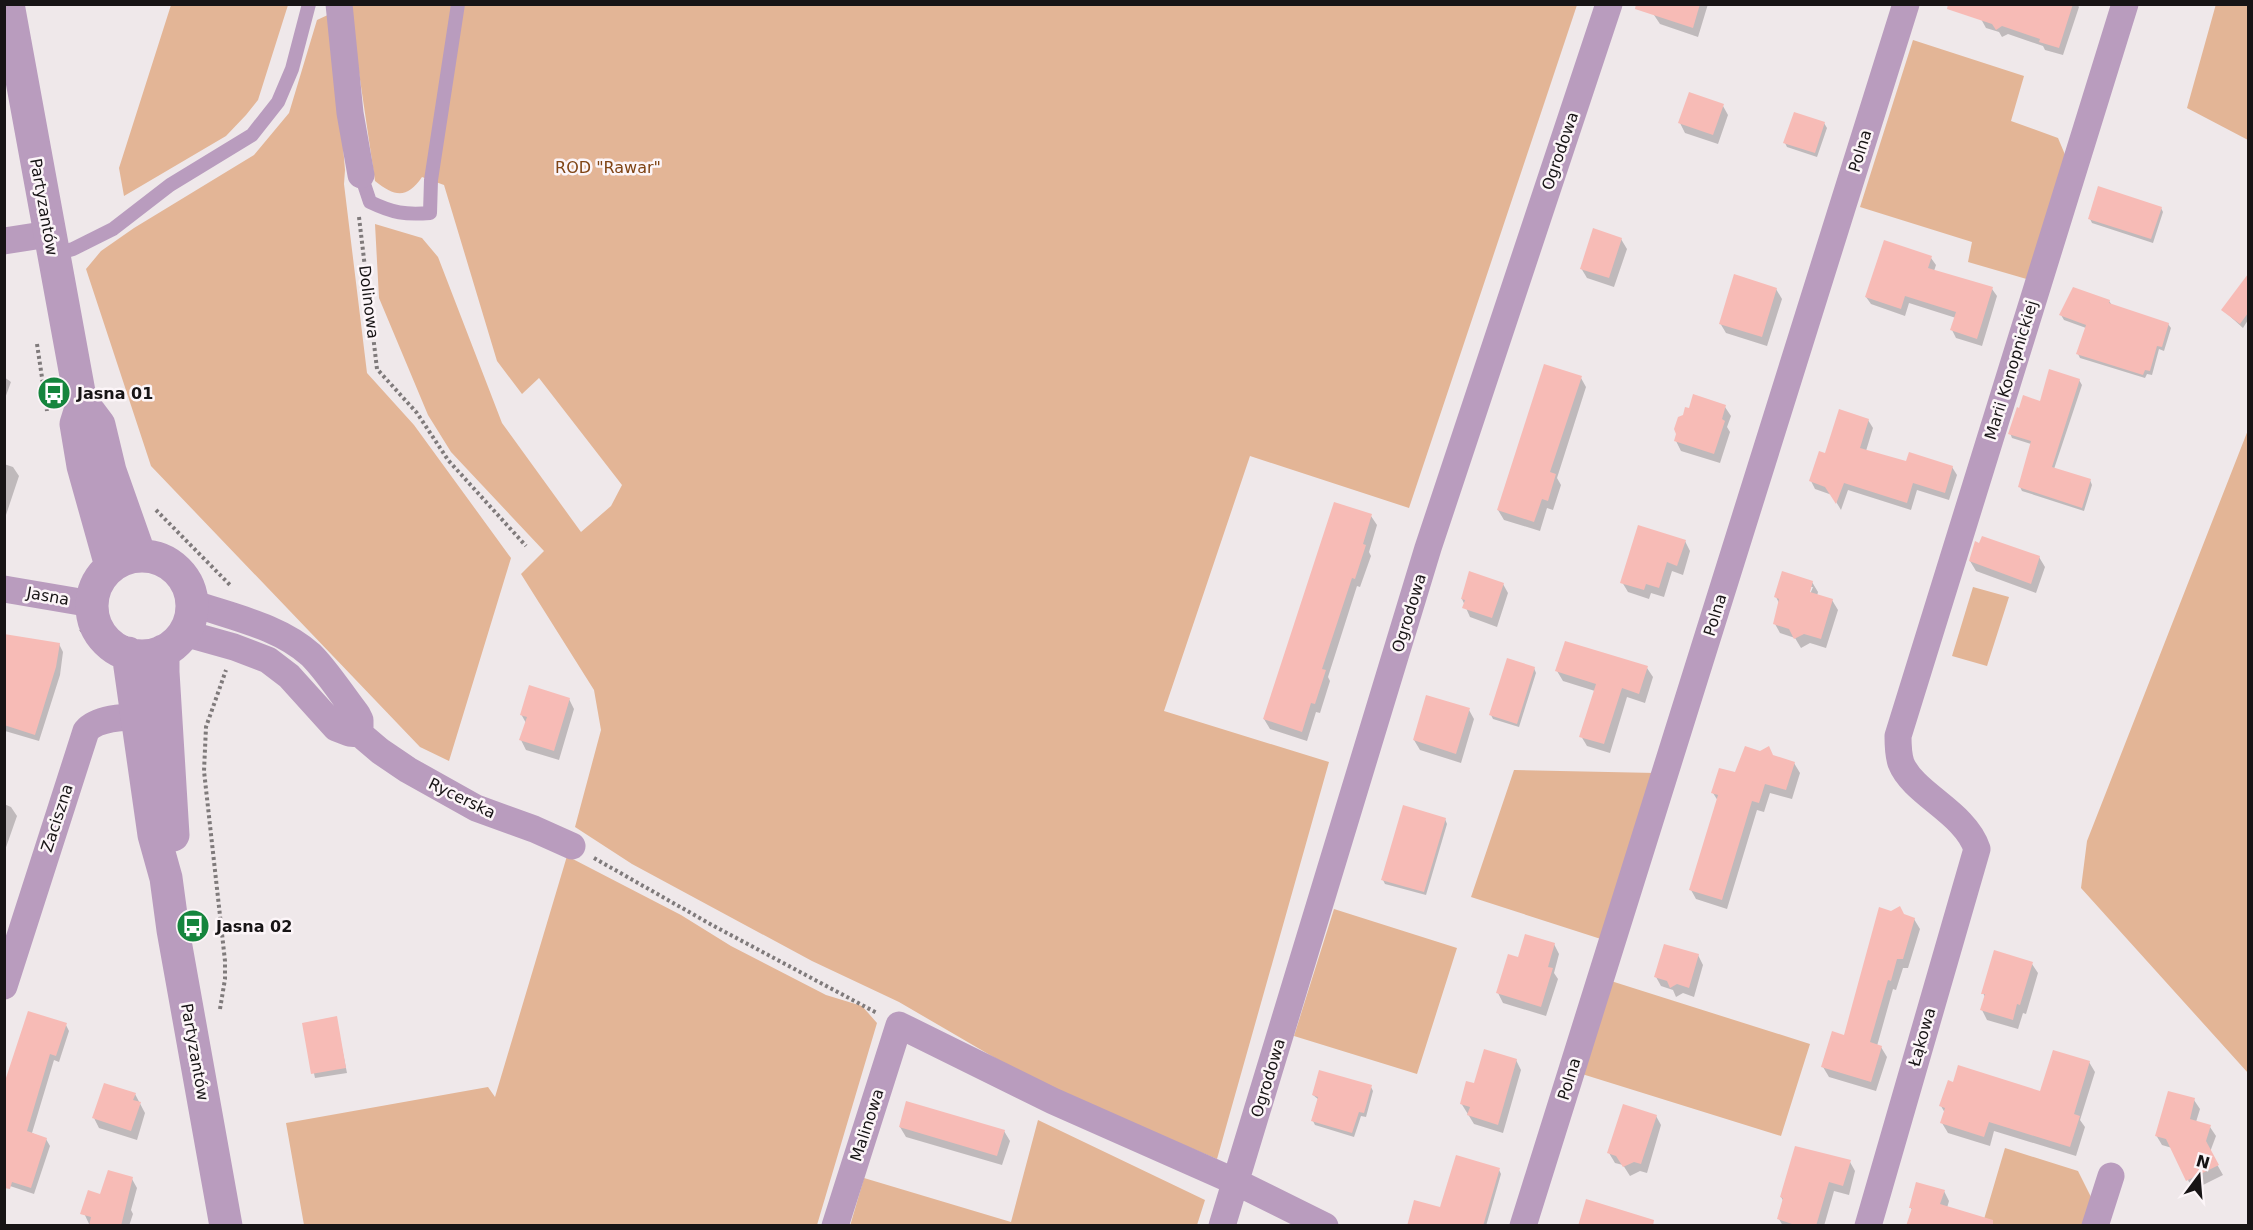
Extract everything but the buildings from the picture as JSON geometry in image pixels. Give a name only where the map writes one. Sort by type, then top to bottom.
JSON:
[{"type":"street","name":"Partyzantów","points":[[8,4],[81,408],[90,413],[99,425],[110,471],[125,561]]},
{"type":"street","points":[[339,4],[350,113],[361,175]]},
{"type":"street","name":"Ogrodowa","points":[[1222,1226],[1428,548],[1609,4]]},
{"type":"street","name":"Polna","points":[[1523,1226],[1906,4]]},
{"type":"street","name":"Marii Konopnickiej","points":[[1977,849],[1974,839],[1959,821],[1908,775],[1901,764],[1898,736],[2125,4]]},
{"type":"street","points":[[4,241],[51,244]]},
{"type":"street","points":[[152,557],[166,562],[178,571],[186,582],[180,629],[139,656],[111,645],[101,634],[94,621],[92,604],[97,584],[125,561],[152,557]]},
{"type":"street","name":"Jasna","points":[[4,589],[92,604]]},
{"type":"street","name":"Partyzantów","points":[[151,716],[180,629]]},
{"type":"street","name":"Rycerska","points":[[180,629],[234,647],[311,679],[336,728],[360,734],[380,752],[436,787],[476,808],[534,829],[572,846]]},
{"type":"street","name":"Partyzantów","points":[[128,653],[151,716],[173,831],[166,878],[173,930],[226,1226]]},
{"type":"street","name":"Zaciszna","points":[[4,986],[86,731],[98,722],[151,716]]},
{"type":"street","name":"Łąkowa","points":[[1868,1226],[1977,849]]},
{"type":"street","points":[[899,1025],[1053,1101],[1236,1182],[1325,1226]]},
{"type":"street","name":"Malinowa","points":[[835,1226],[899,1025]]},
{"type":"street","points":[[2095,1226],[2111,1176]]},
{"type":"lane","points":[[51,244],[74,249],[113,229],[171,185],[252,135],[278,102],[292,69],[309,4]]},
{"type":"lane","points":[[361,175],[370,202],[407,215],[430,213],[430,180],[458,4]]},
{"type":"path","name":"Dolinowa","points":[[361,175],[357,202],[376,369],[417,413],[448,460],[526,546]]},
{"type":"path","points":[[152,503],[235,589]]},
{"type":"path","points":[[219,1012],[225,979],[225,961],[204,771],[206,726],[227,666]]},
{"type":"path","points":[[572,846],[712,925],[899,1025]]},
{"type":"green space","points":[[2216,4],[2248,5],[2248,140],[2187,108]]},
{"type":"green space","points":[[171,5],[288,5],[258,100],[246,115],[226,136],[124,196],[119,168]]},
{"type":"green space","name":"ROD \"Rawar\"","points":[[349,5],[1577,5],[1409,508],[1250,456],[1164,711],[1329,762],[1217,1159],[1069,1097],[1014,1069],[899,1002],[812,961],[632,864],[575,827],[601,730],[594,690],[521,574],[544,551],[451,452],[428,415],[379,298],[375,224],[422,238],[438,257],[502,423],[581,532],[611,506],[622,485],[539,378],[522,394],[497,361],[444,185],[422,177],[406,192],[395,193],[375,181]]},
{"type":"green space","points":[[332,13],[345,170],[344,184],[367,373],[414,425],[511,558],[449,761],[420,747],[151,466],[86,269],[101,251],[134,228],[254,155],[289,113],[317,20]]},
{"type":"green space","points":[[1913,40],[2024,76],[2011,121],[2058,138],[2066,157],[2030,280],[1968,262],[1972,242],[1860,207]]},
{"type":"green space","points":[[2248,430],[2248,1073],[2081,888],[2087,841]]},
{"type":"green space","points":[[1973,587],[2009,597],[1987,666],[1952,656]]},
{"type":"green space","points":[[1514,770],[1656,773],[1604,940],[1471,897]]},
{"type":"green space","points":[[567,856],[681,915],[731,946],[826,995],[862,1006],[877,1023],[817,1225],[304,1225],[286,1123],[488,1087],[495,1097]]},
{"type":"green space","points":[[1334,909],[1457,948],[1417,1074],[1294,1036]]},
{"type":"green space","points":[[1611,981],[1810,1044],[1781,1136],[1582,1074]]},
{"type":"green space","points":[[1038,1120],[1205,1200],[1197,1225],[850,1226],[864,1178],[1011,1222]]},
{"type":"green space","points":[[2005,1148],[2078,1171],[2092,1199],[2084,1225],[1982,1226]]},
{"type":"place","name":"Jasna 01","points":[[54,393]]},
{"type":"place","name":"Jasna 02","points":[[193,926]]}]
